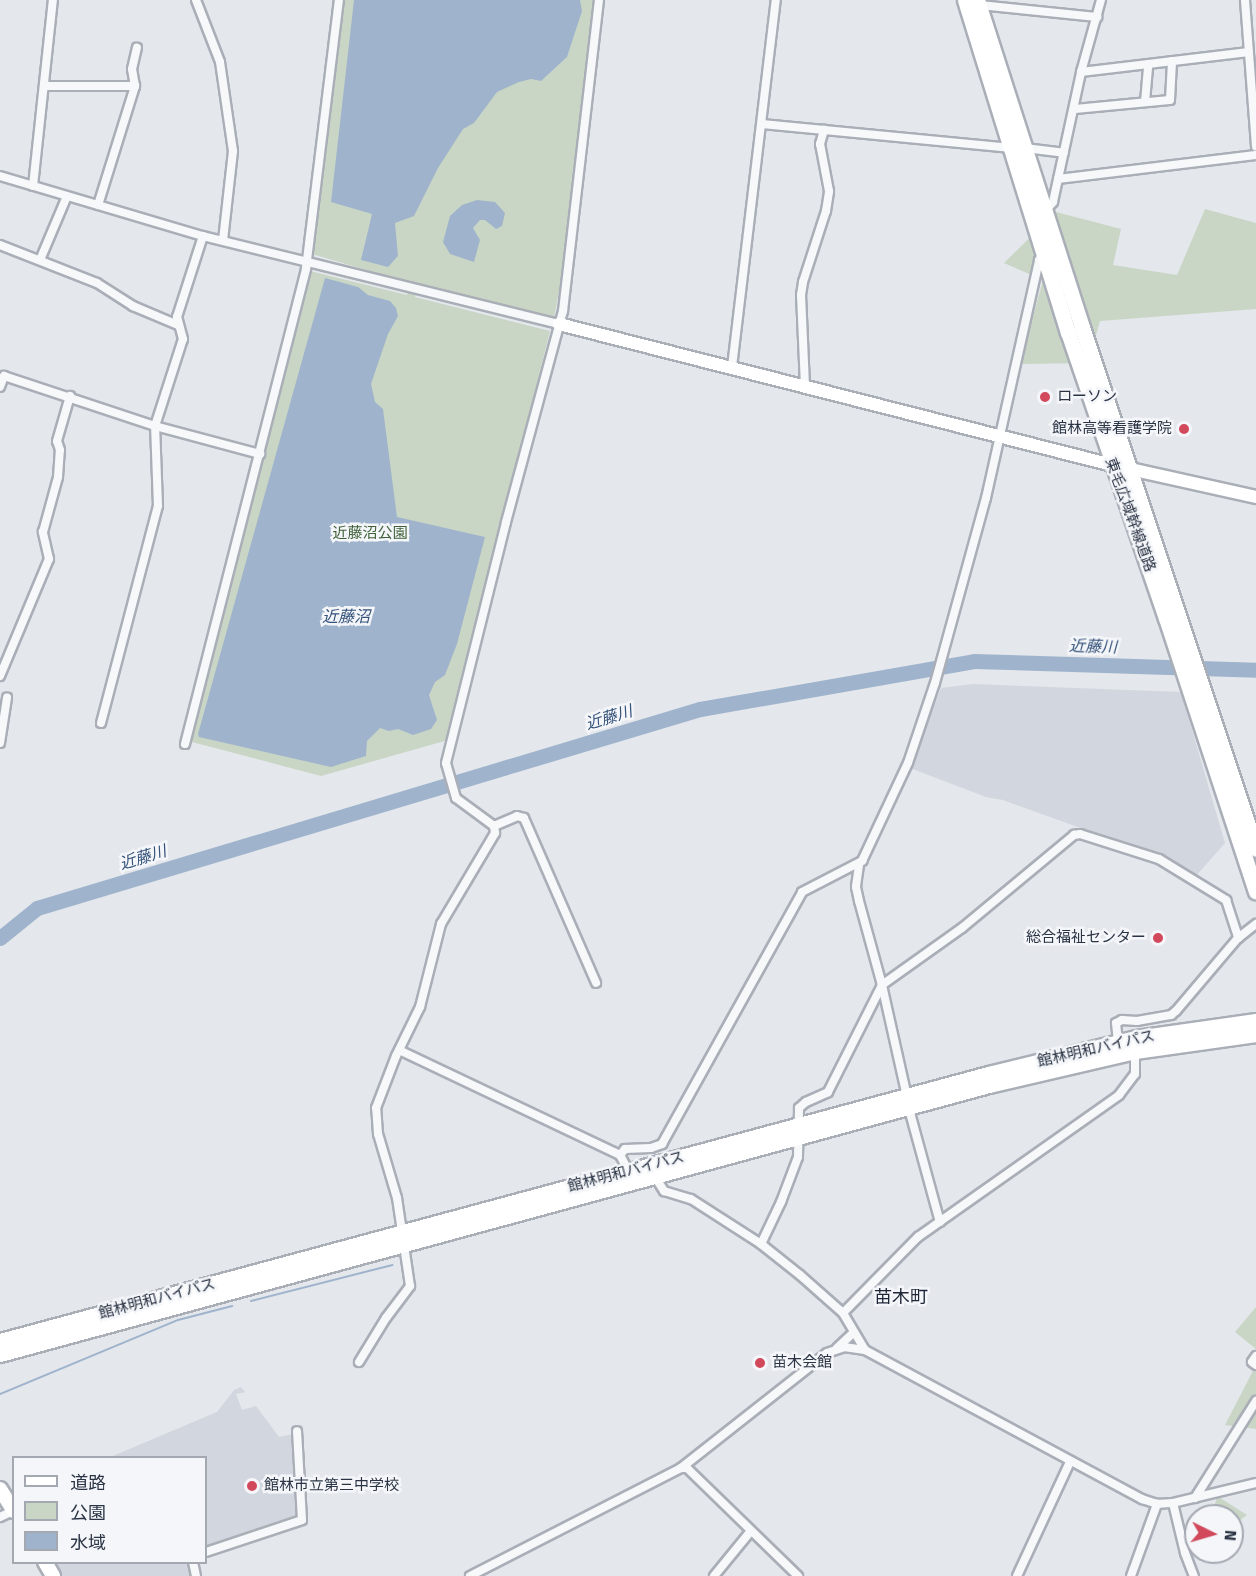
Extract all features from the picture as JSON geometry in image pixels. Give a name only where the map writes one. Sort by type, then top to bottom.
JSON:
[{"type":"highway","name":"東毛広域幹線道路","points":[[974,2],[1017,148],[1045,255],[1112,465],[1256,849]]},
{"type":"highway","name":"東毛広域幹線道路","points":[[1017,148],[1045,211],[1130,468],[1184,653]]},
{"type":"highway","name":"東毛広域幹線道路","points":[[1194,682],[1256,892]]},
{"type":"highway","name":"館林明和バイパス","points":[[908,1103],[988,1074],[1118,1042],[1256,1021]]},
{"type":"highway","name":"館林明和バイパス","points":[[0,1353],[629,1172],[908,1103],[1135,1051],[1256,1034]]},
{"type":"highway","name":"館林明和バイパス","points":[[0,1341],[403,1238],[655,1177],[798,1132]]},
{"type":"main road","points":[[0,1489],[12,1508]]},
{"type":"street","points":[[33,186],[52,0]]},
{"type":"street","points":[[196,0],[220,62],[234,151],[223,240]]},
{"type":"street","points":[[184,744],[308,261],[339,0]]},
{"type":"street","points":[[359,1362],[386,1318],[410,1286],[393,1180],[378,1134],[376,1108],[424,994],[441,924],[495,833],[494,826],[458,801],[446,766],[506,522],[563,311],[578,203],[599,0]]},
{"type":"street","points":[[732,367],[776,0]]},
{"type":"street","points":[[1045,211],[1053,202],[1075,109],[1081,72],[1101,0]]},
{"type":"street","points":[[1245,0],[1252,39],[1249,52],[1256,147]]},
{"type":"street","points":[[974,2],[1097,17]]},
{"type":"street","points":[[98,204],[135,86],[132,69],[137,48]]},
{"type":"street","points":[[1081,72],[1249,52]]},
{"type":"street","points":[[1075,109],[1170,100],[1172,61]]},
{"type":"street","points":[[1145,102],[1148,64]]},
{"type":"street","points":[[44,86],[135,86]]},
{"type":"street","points":[[762,124],[1064,153]]},
{"type":"street","points":[[805,386],[801,295],[802,282],[826,211],[829,191],[820,144],[824,130]]},
{"type":"street","points":[[1058,179],[1256,154]]},
{"type":"street","points":[[0,176],[204,236],[732,367],[999,437],[1256,497]]},
{"type":"street","points":[[40,260],[67,195]]},
{"type":"street","points":[[101,723],[158,507],[155,426],[183,339],[177,316],[204,236]]},
{"type":"street","points":[[0,246],[97,283],[134,306],[178,325]]},
{"type":"street","points":[[940,1221],[908,1103],[882,985],[856,887],[859,865],[908,763],[936,681],[981,519],[1039,260],[1045,255]]},
{"type":"street","points":[[0,387],[4,376],[155,426],[260,454]]},
{"type":"street","points":[[0,676],[49,559],[42,532],[58,477],[60,450],[57,441],[70,396]]},
{"type":"street","points":[[0,743],[8,698]]},
{"type":"street","points":[[494,826],[517,816],[524,819],[596,983]]},
{"type":"street","points":[[761,1244],[781,1202],[798,1157],[797,1113],[802,1105],[824,1095],[831,1087],[882,985],[962,928],[1078,834],[1159,859],[1226,900],[1238,939]]},
{"type":"street","points":[[620,1155],[625,1149],[651,1148],[662,1144],[802,892],[859,865]]},
{"type":"street","points":[[1118,1042],[1116,1023],[1122,1020],[1148,1019],[1176,1011],[1238,939],[1256,924]]},
{"type":"street","points":[[399,1050],[620,1155],[629,1172]]},
{"type":"street","points":[[843,1313],[918,1238],[1119,1095],[1135,1074],[1135,1051]]},
{"type":"street","points":[[655,1177],[668,1195],[691,1199],[761,1244],[843,1313],[865,1350]]},
{"type":"street","points":[[470,1576],[681,1468],[827,1353],[837,1348],[853,1333]]},
{"type":"street","points":[[837,1348],[865,1350],[1125,1492],[1157,1504],[1173,1503],[1256,1483]]},
{"type":"street","points":[[1256,1356],[1252,1362],[1256,1365]]},
{"type":"street","points":[[1195,1498],[1256,1401]]},
{"type":"street","points":[[207,1552],[302,1520],[303,1504],[297,1431]]},
{"type":"street","points":[[1017,1576],[1070,1462]]},
{"type":"street","points":[[681,1468],[687,1468],[750,1532],[798,1576]]},
{"type":"street","points":[[1173,1503],[1185,1553],[1194,1576]]},
{"type":"street","points":[[1131,1576],[1157,1504]]},
{"type":"street","points":[[714,1576],[750,1532]]},
{"type":"shaded area","points":[[973,684],[1181,692],[1225,843],[1196,876],[1161,853],[1147,852],[1003,800],[986,797],[910,768],[941,688]]},
{"type":"shaded area","name":"館林市立第三中学校","points":[[241,1387],[245,1392],[236,1394],[242,1410],[256,1406],[279,1437],[293,1434],[301,1517],[207,1550],[207,1456],[113,1456],[217,1412],[234,1390]]},
{"type":"shaded area","points":[[51,1564],[190,1564],[190,1576],[51,1576]]},
{"type":"green space","name":"近藤沼公園","points":[[342,0],[595,0],[562,276],[554,318],[419,285],[415,297],[550,331],[448,740],[321,776],[192,742],[190,738],[310,271],[407,295],[410,283],[312,254]]},
{"type":"green space","points":[[1205,209],[1256,223],[1256,309],[1100,321],[1088,363],[1020,364],[1043,280],[1004,263],[1056,212],[1121,229],[1113,265],[1177,275]]},
{"type":"green space","points":[[1256,1307],[1256,1349],[1235,1332]]},
{"type":"green space","points":[[1256,1365],[1256,1429],[1225,1425]]},
{"type":"green space","points":[[1217,1496],[1230,1504],[1215,1504]]},
{"type":"water","points":[[354,0],[580,0],[582,11],[567,57],[541,81],[531,79],[519,82],[497,92],[474,123],[463,129],[438,168],[414,216],[395,223],[398,256],[388,267],[361,260],[372,214],[331,202]]},
{"type":"water","points":[[477,200],[495,202],[505,213],[502,226],[496,229],[485,220],[480,220],[473,228],[480,240],[474,262],[450,254],[443,242],[450,216],[462,205]]},
{"type":"water","name":"近藤沼","points":[[325,278],[358,287],[368,295],[390,301],[396,308],[398,316],[388,334],[371,384],[375,402],[383,409],[397,517],[485,537],[457,644],[445,675],[435,682],[429,695],[437,720],[431,729],[413,735],[398,729],[389,731],[380,728],[367,741],[366,756],[331,767],[199,737],[198,734]]},
{"type":"waterway","name":"近藤川","points":[[0,938],[37,908],[700,709],[974,661],[1256,670]]},
{"type":"waterway","points":[[251,1301],[392,1265]]},
{"type":"waterway","points":[[0,1394],[178,1320],[232,1306]]},
{"type":"place","name":"ローソン","points":[[1045,397]]},
{"type":"place","name":"館林高等看護学院","points":[[1184,429]]},
{"type":"place","name":"総合福祉センター","points":[[1158,938]]},
{"type":"place","name":"苗木会館","points":[[760,1363]]},
{"type":"place","name":"館林市立第三中学校","points":[[252,1486]]},
{"type":"district","name":"苗木町","points":[[901,1297]]}]
